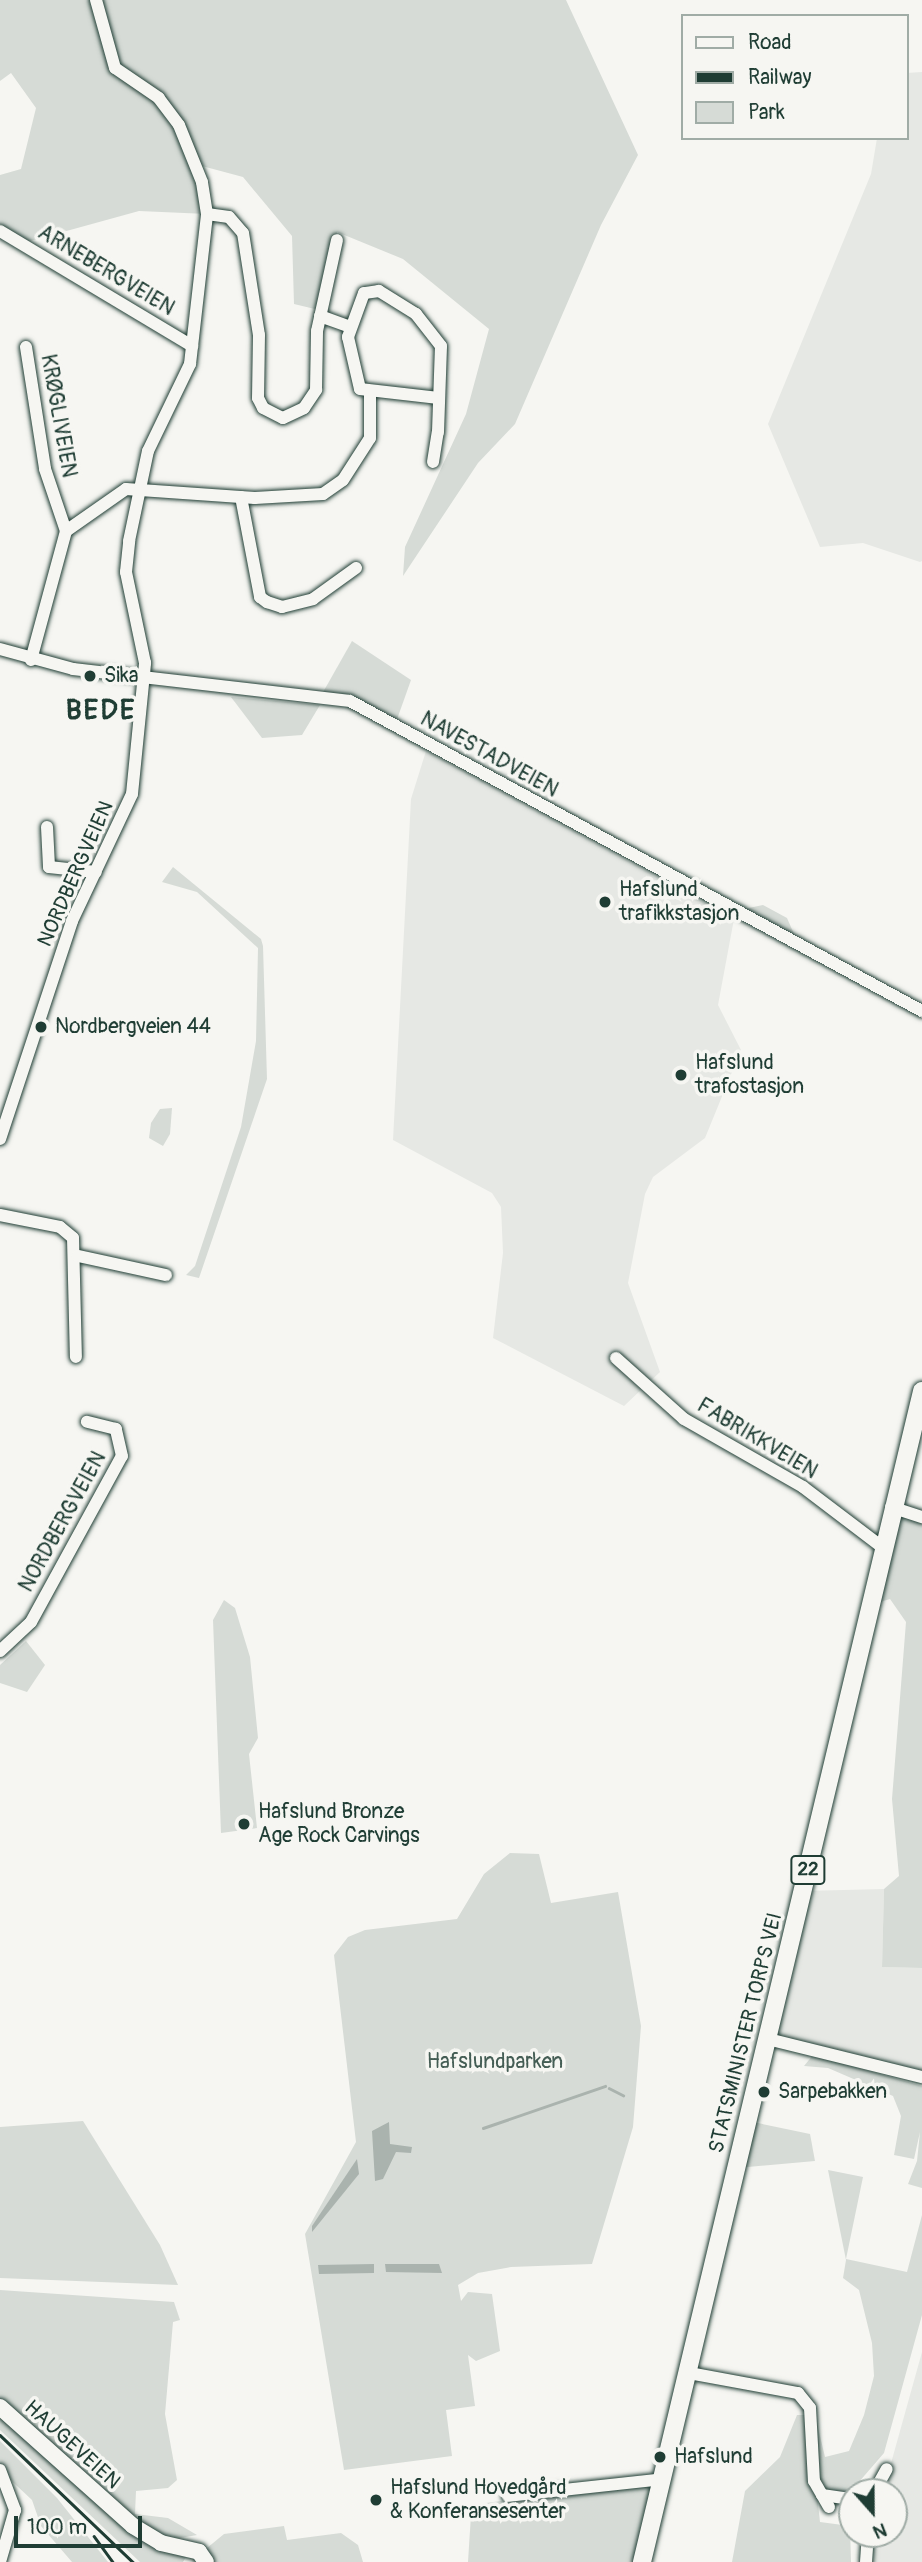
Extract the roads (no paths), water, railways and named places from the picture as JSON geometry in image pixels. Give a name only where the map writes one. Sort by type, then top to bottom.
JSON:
[{"type":"highway","name":"STATSMINISTER TORPS VEI","points":[[642,2562],[768,2039],[891,1507],[922,1391]]},
{"type":"main road","name":"HAUGEVEIEN","points":[[0,2407],[133,2526],[161,2543],[206,2562]]},
{"type":"street","name":"NORDBERGVEIEN","points":[[0,1139],[72,921],[132,794],[144,650],[126,572],[139,488],[148,451],[184,380],[192,346],[207,214],[202,182],[179,125],[159,98],[116,68],[96,0]]},
{"type":"street","points":[[207,214],[229,217],[243,233],[259,335],[256,388],[263,408],[273,414],[294,415],[311,400],[320,316],[337,240]]},
{"type":"street","name":"ARNEBERGVEIEN","points":[[0,231],[192,346]]},
{"type":"street","points":[[433,463],[438,398],[441,346],[428,324],[372,290],[360,299],[350,327],[354,380],[370,391],[438,398]]},
{"type":"street","points":[[320,316],[350,327]]},
{"type":"street","name":"KRØGLIVEIEN","points":[[26,347],[46,469],[66,531]]},
{"type":"street","points":[[31,660],[66,531],[117,493],[139,488],[241,497],[311,496],[332,489],[370,438],[370,391]]},
{"type":"street","points":[[241,497],[260,597],[267,602],[282,607],[313,599],[356,568]]},
{"type":"street","name":"NAVESTADVEIEN","points":[[0,649],[31,660],[143,677],[350,701],[922,1011]]},
{"type":"street","points":[[47,827],[49,867],[96,872]]},
{"type":"street","points":[[0,1214],[69,1232],[78,1256],[76,1357]]},
{"type":"street","points":[[78,1256],[166,1275]]},
{"type":"street","name":"FABRIKKVEIEN","points":[[616,1358],[684,1419],[803,1487],[882,1548]]},
{"type":"street","name":"NORDBERGVEIEN","points":[[0,1651],[31,1622],[122,1456],[116,1429],[87,1422]]},
{"type":"street","points":[[891,1507],[922,1517]]},
{"type":"street","points":[[768,2039],[922,2077]]},
{"type":"street","points":[[689,2373],[798,2393],[810,2408],[814,2481],[830,2507]]},
{"type":"street","points":[[882,2478],[887,2469]]},
{"type":"street","points":[[0,2470],[15,2510],[0,2562]]},
{"type":"street","points":[[508,2496],[664,2479]]},
{"type":"street","points":[[822,2495],[838,2497]]},
{"type":"waterway","points":[[483,2128],[605,2086]]},
{"type":"waterway","points":[[609,2088],[623,2095]]},
{"type":"railway","points":[[0,2435],[133,2562]]},
{"type":"railway","points":[[94,2536],[113,2562]]},
{"type":"place","name":"Sika","points":[[90,676]]},
{"type":"place","name":"Hafslund trafikkstasjon","points":[[605,902]]},
{"type":"place","name":"Nordbergveien 44","points":[[41,1027]]},
{"type":"place","name":"Hafslund trafostasjon","points":[[681,1075]]},
{"type":"place","name":"Hafslund Bronze Age Rock Carvings","points":[[244,1824]]},
{"type":"place","name":"Sarpebakken","points":[[764,2092]]},
{"type":"place","name":"Hafslund","points":[[660,2457]]},
{"type":"place","name":"Hafslund Hovedgård & Konferansesenter","points":[[376,2500]]},
{"type":"district","name":"BEDE","points":[[101,711]]},
{"type":"park label","name":"Hafslundparken","points":[[495,2062]]}]
